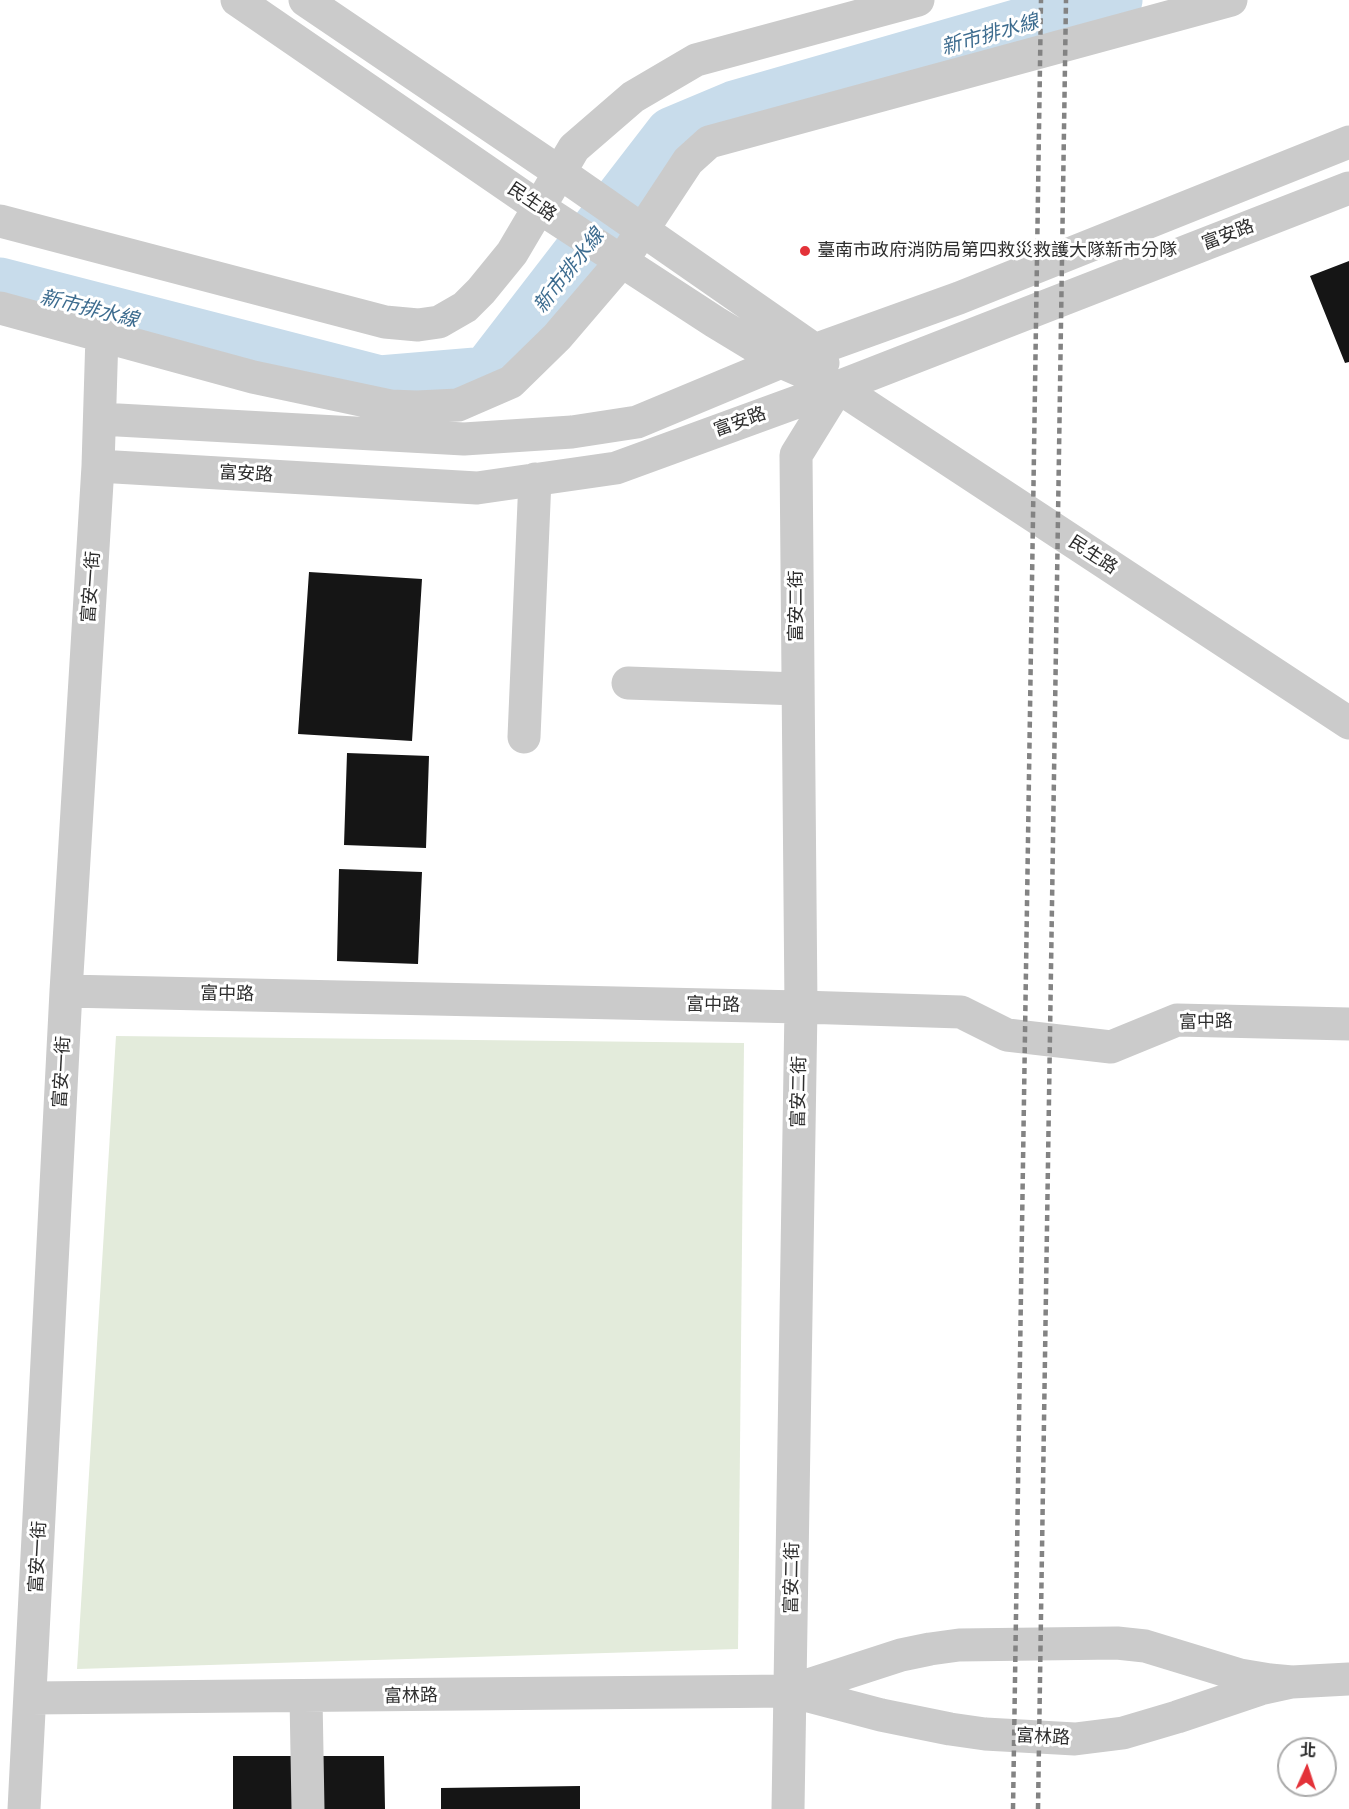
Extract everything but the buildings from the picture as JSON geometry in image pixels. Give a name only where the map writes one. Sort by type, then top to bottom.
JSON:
[{"type":"street","name":"民生路","points":[[237,0],[540,208],[781,363],[838,387],[1349,723]]},
{"type":"street","name":"民生路","points":[[305,0],[559,172],[815,350],[838,387]]},
{"type":"street","points":[[0,221],[385,322],[418,325],[439,322],[465,308],[481,291],[512,253],[574,148],[633,97],[696,60],[918,0]]},
{"type":"street","points":[[0,308],[253,377],[390,406],[458,405],[511,382],[556,337],[622,261],[688,161],[709,142],[1231,0]]},
{"type":"street","points":[[100,419],[464,439],[572,432],[637,422],[781,363],[959,298],[1349,142]]},
{"type":"street","name":"富安路","points":[[98,466],[477,488],[616,468],[838,387],[1349,188]]},
{"type":"street","name":"富安一街","points":[[24,1809],[66,990],[98,466],[102,335]]},
{"type":"street","name":"富安二街","points":[[788,1809],[801,1007],[796,455],[838,387]]},
{"type":"street","points":[[524,737],[535,479]]},
{"type":"street","points":[[628,683],[798,689]]},
{"type":"street","name":"富中路","points":[[66,990],[961,1012],[1007,1035],[1111,1047],[1177,1020],[1349,1023]]},
{"type":"street","name":"富林路","points":[[790,1691],[901,1655],[959,1645],[1117,1643],[1145,1647],[1240,1675],[1292,1682],[1349,1680]]},
{"type":"street","name":"富林路","points":[[31,1698],[790,1691],[870,1712],[950,1729],[986,1734],[1075,1739],[1123,1733],[1260,1689],[1292,1682]]},
{"type":"street","points":[[306,1697],[308,1809]]},
{"type":"green space","points":[[116,1036],[744,1043],[738,1649],[77,1669]]},
{"type":"waterway","name":"新市排水線","points":[[0,286],[380,384],[488,375],[673,135],[735,109],[1114,0]]},
{"type":"railway","points":[[1013,1809],[1041,0]]},
{"type":"railway","points":[[1038,1809],[1066,0]]},
{"type":"place","name":"臺南市政府消防局第四救災救護大隊新市分隊","points":[[805,251]]}]
